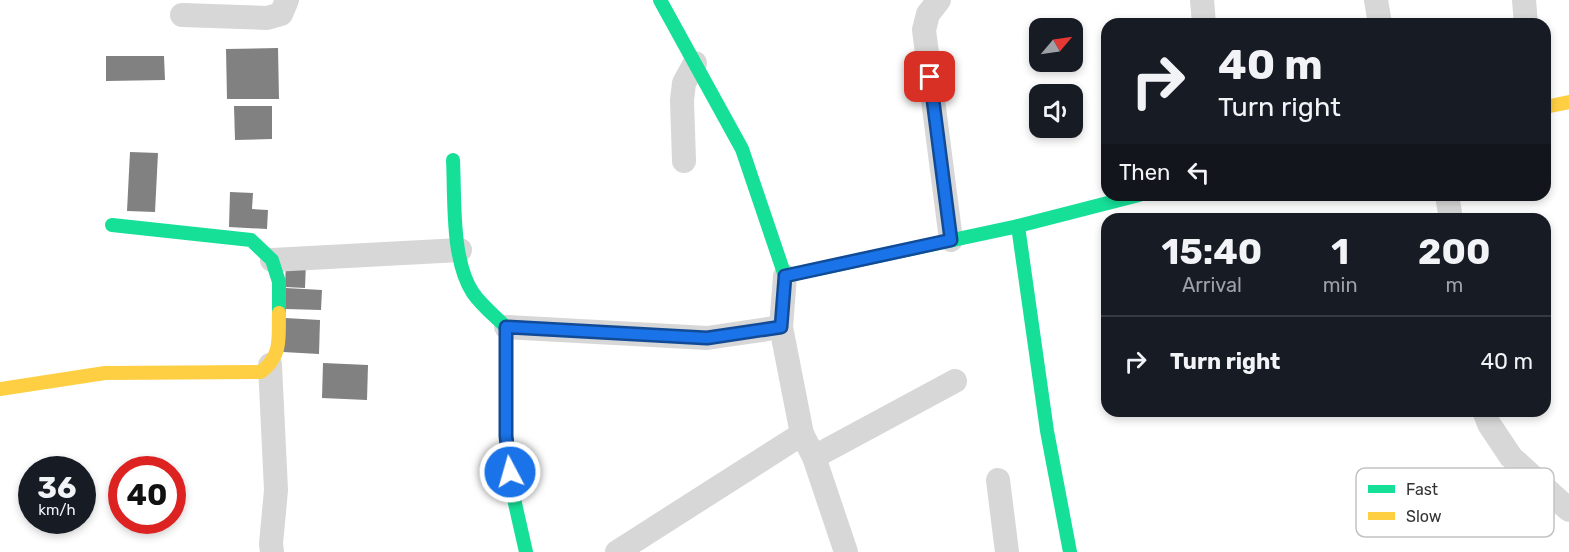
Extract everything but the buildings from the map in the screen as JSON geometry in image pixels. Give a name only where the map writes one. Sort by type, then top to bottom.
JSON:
[{"type":"street","points":[[182,15],[267,18],[281,14],[287,0]]},
{"type":"street","points":[[660,0],[742,149],[785,276],[781,327],[802,434],[814,457],[846,552]]},
{"type":"street","points":[[939,0],[928,14],[924,30],[951,240]]},
{"type":"street","points":[[1202,0],[1204,18]]},
{"type":"street","points":[[1376,0],[1379,18]]},
{"type":"street","points":[[1524,0],[1526,18]]},
{"type":"street","points":[[684,161],[682,100],[684,83],[695,63]]},
{"type":"street","points":[[1551,106],[1569,102]]},
{"type":"street","points":[[453,160],[462,267],[471,291],[506,327],[707,338],[781,327]]},
{"type":"street","points":[[785,276],[1018,226],[1116,201]]},
{"type":"street","points":[[0,389],[105,373],[261,372],[270,364],[278,351],[279,282],[272,260],[251,240],[112,225]]},
{"type":"street","points":[[1018,226],[1049,446],[1059,507],[1070,552]]},
{"type":"street","points":[[272,260],[460,250]]},
{"type":"street","points":[[506,327],[506,436],[512,490],[526,552]]},
{"type":"street","points":[[270,364],[276,490],[272,552]]},
{"type":"street","points":[[814,457],[955,381]]},
{"type":"street","points":[[1486,417],[1511,458],[1522,468]]},
{"type":"street","points":[[616,552],[802,434]]},
{"type":"street","points":[[998,480],[1007,552]]},
{"type":"street","points":[[1554,497],[1569,510]]},
{"type":"traffic: fast","points":[[660,0],[742,149],[785,276],[1018,226],[1116,201]]},
{"type":"traffic: fast","points":[[453,160],[456,229],[461,264],[473,293],[484,307],[506,327],[506,436],[512,490],[526,552]]},
{"type":"traffic: fast","points":[[112,225],[251,240],[272,260],[279,282],[279,313]]},
{"type":"traffic: fast","points":[[1018,226],[1047,431],[1070,552]]},
{"type":"traffic: slow","points":[[1551,106],[1569,102]]},
{"type":"traffic: slow","points":[[0,389],[105,373],[261,372],[268,366],[276,352],[279,338],[279,313]]},
{"type":"route","points":[[510,472],[506,436],[506,327],[707,338],[781,327],[785,276],[951,240],[930,77]]}]
